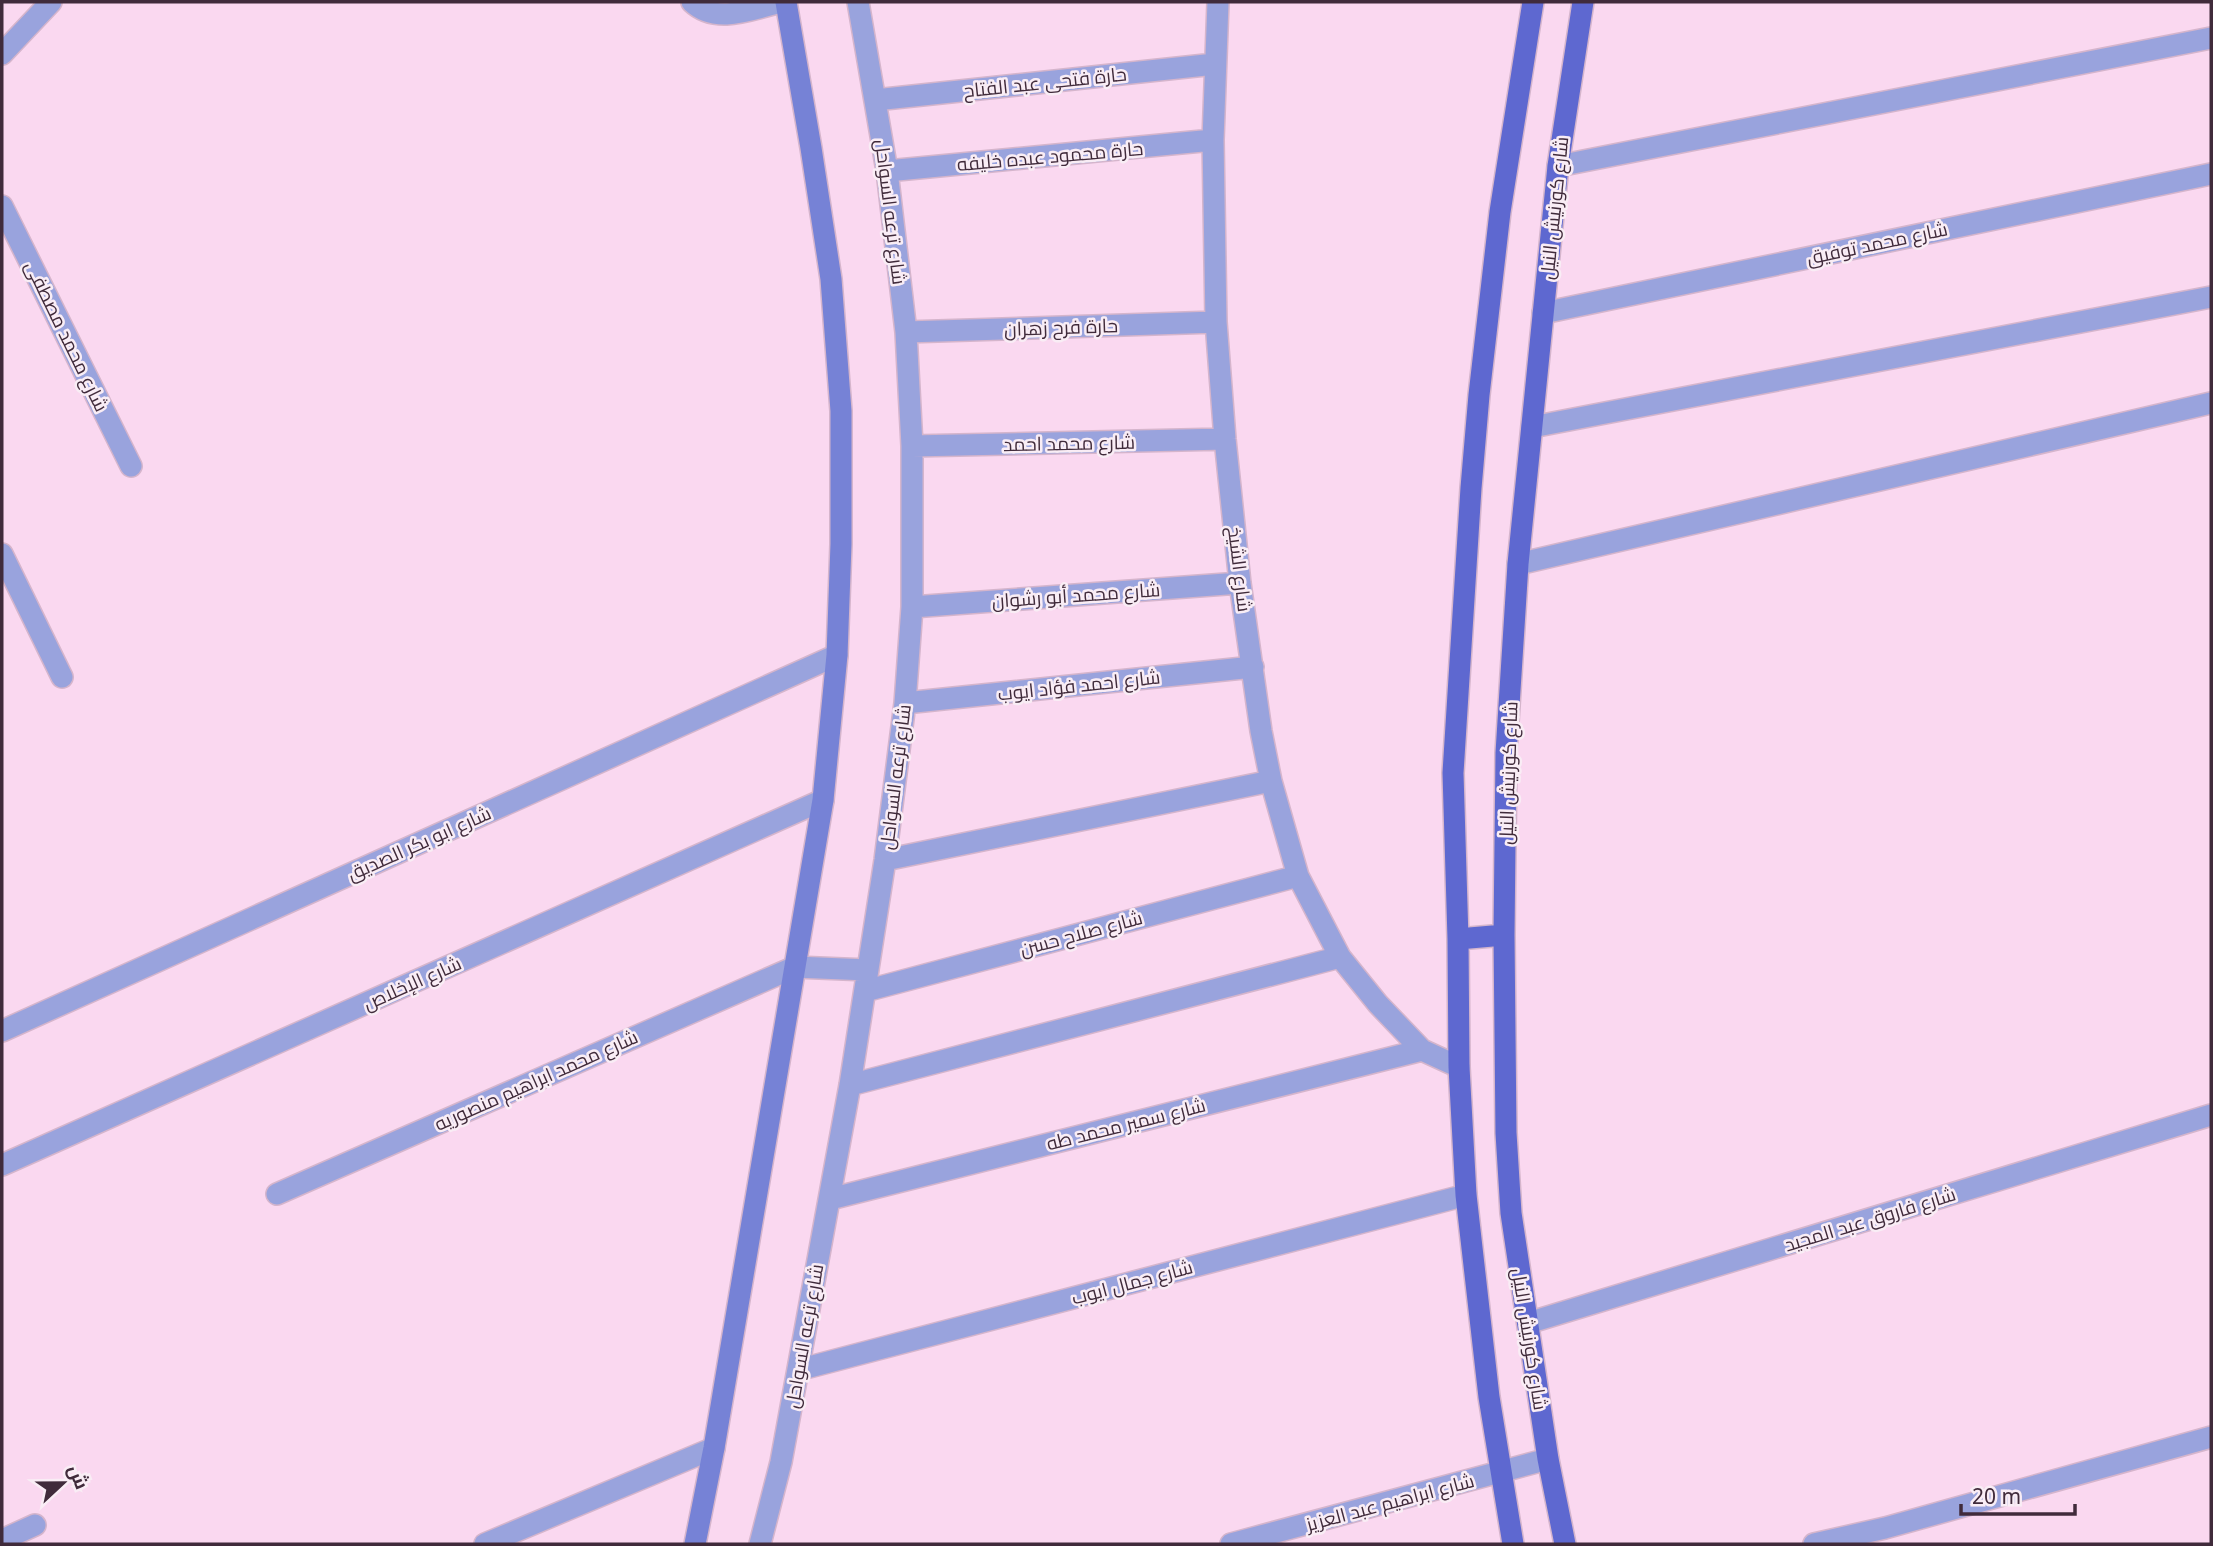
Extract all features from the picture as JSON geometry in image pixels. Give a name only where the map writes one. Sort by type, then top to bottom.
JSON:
[{"type":"main road","points":[[695,1544],[715,1448],[822,800],[837,655],[841,544],[841,411],[832,292],[786,2]]},
{"type":"main road","points":[[1513,1544],[1489,1397],[1466,1195],[1459,1067],[1453,773],[1471,488],[1482,369],[1500,212],[1533,2]]},
{"type":"main road","name":"شارع كورنيش النيل","points":[[1565,1544],[1548,1459],[1511,1213],[1506,1133],[1506,753],[1518,564],[1558,166],[1583,2]]},
{"type":"main road","points":[[1458,939],[1504,935]]},
{"type":"street","points":[[692,2],[717,15],[781,2]]},
{"type":"street","name":"شارع ترعه السواحل","points":[[760,1544],[781,1462],[850,1085],[885,860],[905,703],[912,607],[912,446],[906,332],[887,171],[858,2]]},
{"type":"street","name":"شارع الشيخ","points":[[1218,2],[1213,140],[1216,322],[1240,583],[1261,731],[1271,781],[1298,876],[1340,957],[1378,1004],[1422,1050],[1459,1067]]},
{"type":"street","points":[[2,54],[42,5]]},
{"type":"street","points":[[1558,166],[2211,38]]},
{"type":"street","name":"حارة فتحى عبد الفتاح","points":[[875,100],[1215,64]]},
{"type":"street","name":"حارة محمود عبده خليفه","points":[[887,171],[1213,140]]},
{"type":"street","name":"شارع محمد توفيق","points":[[1543,313],[2211,174]]},
{"type":"street","name":"شارع محمد مصطفى","points":[[2,206],[131,466]]},
{"type":"street","points":[[1532,427],[2211,297]]},
{"type":"street","name":"حارة فرح زهران","points":[[906,332],[1216,322]]},
{"type":"street","points":[[1518,564],[2211,403]]},
{"type":"street","name":"شارع محمد احمد","points":[[912,446],[1225,439]]},
{"type":"street","points":[[2,554],[62,677]]},
{"type":"street","name":"شارع محمد أبو رشوان","points":[[912,607],[1240,583]]},
{"type":"street","name":"شارع ابو بكر الصديق","points":[[2,1031],[837,655]]},
{"type":"street","name":"شارع احمد فؤاد ايوب","points":[[905,703],[1253,667]]},
{"type":"street","points":[[885,860],[1271,781]]},
{"type":"street","name":"شارع الإخلاص","points":[[2,1165],[822,800]]},
{"type":"street","name":"شارع صلاح حسن","points":[[795,967],[867,980],[1298,876]]},
{"type":"street","points":[[850,1085],[1340,957]]},
{"type":"street","name":"شارع محمد ابراهيم منصوريه","points":[[277,1194],[795,967]]},
{"type":"street","name":"شارع سمير محمد طه","points":[[830,1199],[1422,1050]]},
{"type":"street","name":"شارع فاروق عبد المجيد","points":[[1528,1323],[2211,1115]]},
{"type":"street","name":"شارع جمال ايوب","points":[[799,1370],[1466,1195]]},
{"type":"street","points":[[1814,1544],[1885,1528],[2211,1437]]},
{"type":"street","points":[[485,1544],[715,1448]]},
{"type":"street","name":"شارع ابراهيم عبد العزيز","points":[[1231,1544],[1548,1459]]},
{"type":"street","points":[[2,1540],[35,1525]]}]
